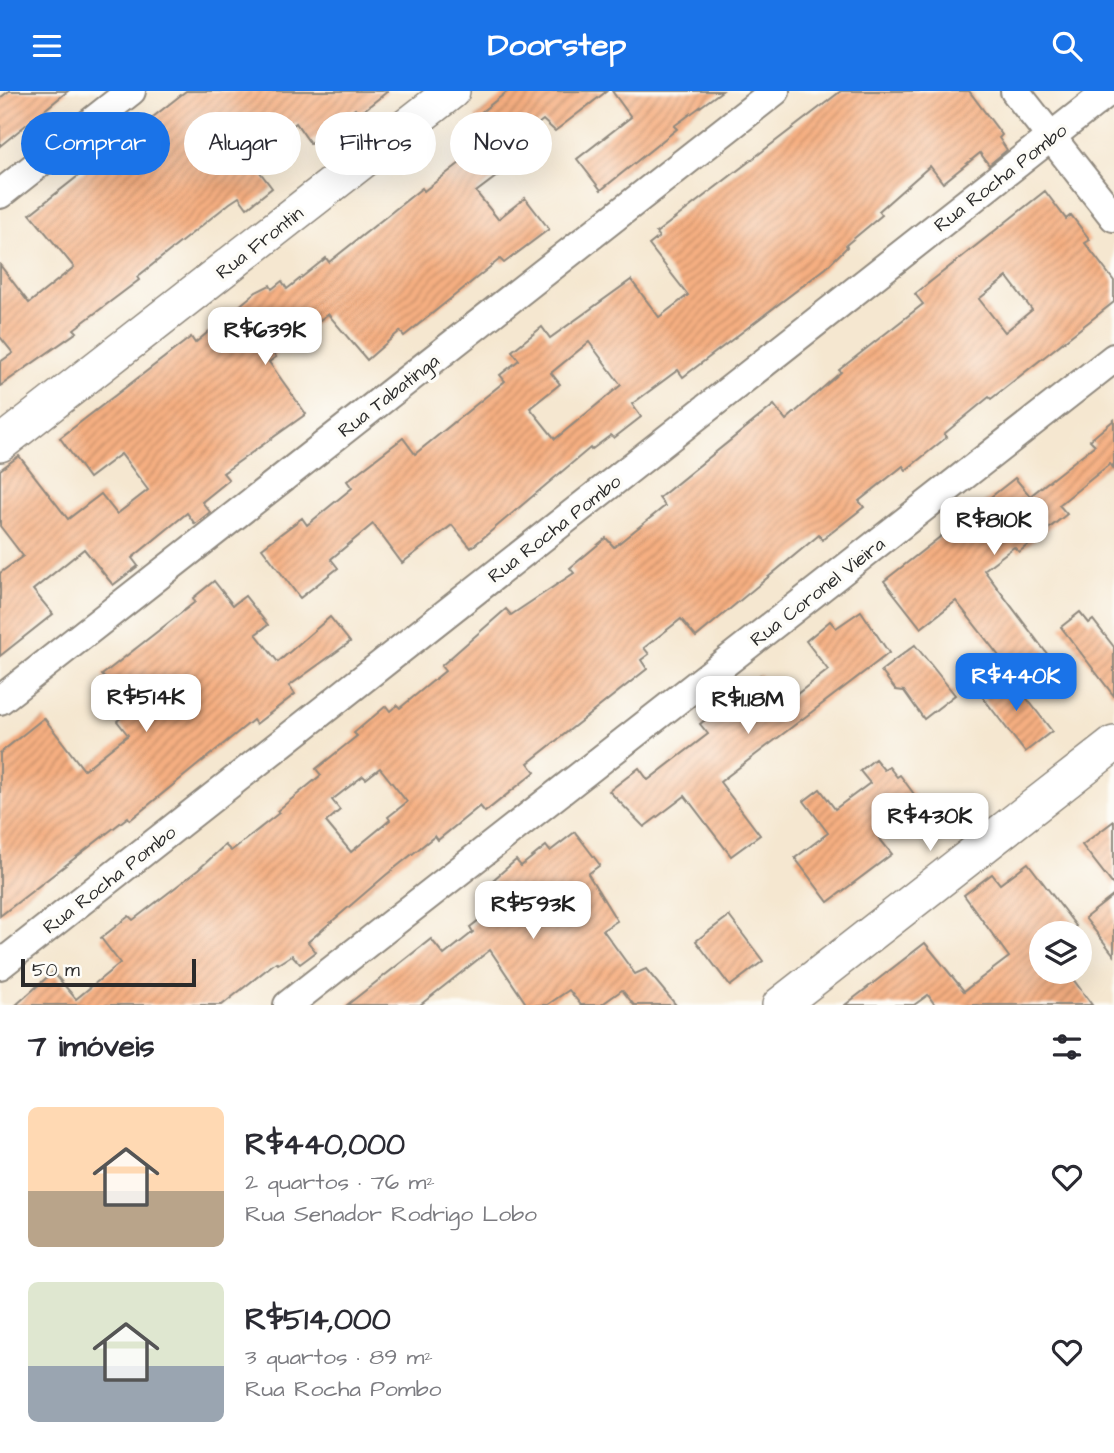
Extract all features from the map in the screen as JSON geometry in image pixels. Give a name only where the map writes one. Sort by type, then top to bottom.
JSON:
[{"type":"street","points":[[0,194],[131,91]]},
{"type":"street","name":"Rua Frontin","points":[[0,444],[452,91]]},
{"type":"street","name":"Rua Tabatinga","points":[[0,700],[775,91]]},
{"type":"street","points":[[1015,91],[1114,217]]},
{"type":"street","name":"Rua Rocha Pombo","points":[[0,965],[1109,91]]},
{"type":"street","name":"Rua Coronel Vieira","points":[[288,1005],[1114,358]]},
{"type":"street","points":[[780,1005],[1114,744]]},
{"type":"building","points":[[9,91],[68,91],[42,112],[21,112],[21,129],[0,146],[0,98]]},
{"type":"building","points":[[186,91],[388,91],[362,112],[355,109],[351,112],[315,112],[315,139],[310,143],[301,130],[301,112],[184,112],[184,175],[262,175],[272,188],[247,208],[239,197],[230,203],[137,277],[139,280],[74,329],[77,332],[0,386],[0,362],[13,353],[0,337],[0,265],[29,303],[74,267],[30,214],[79,175],[170,175],[170,112],[159,112]]},
{"type":"building","points":[[508,91],[607,91],[555,131],[552,128],[552,112],[481,112]]},
{"type":"building","points":[[612,91],[722,91],[674,126],[677,129],[601,190],[577,159],[631,117]]},
{"type":"building","points":[[841,91],[969,91],[1002,135],[999,138],[1007,150],[989,165],[980,153],[943,183],[930,166],[879,211],[882,215],[846,245],[826,268],[683,377],[678,370],[632,404],[641,417],[614,438],[611,435],[591,450],[590,448],[471,548],[452,525],[402,563],[373,524],[331,559],[338,568],[300,598],[262,548],[302,518],[307,525],[352,488],[347,481],[403,438],[415,454],[505,381],[500,375],[519,360],[512,351],[542,327],[550,338],[631,280],[659,317],[688,295],[649,245],[659,237],[656,233]],"holes":[[[589,342],[621,385],[555,439],[530,408],[560,384],[551,373]]]},
{"type":"building","points":[[450,171],[450,175],[498,175],[476,192],[498,219],[525,198],[549,229],[504,263],[500,259],[404,336],[400,331],[367,360],[328,314],[274,354],[276,357],[269,362],[306,414],[223,473],[229,480],[202,502],[210,512],[195,524],[187,513],[132,558],[138,566],[113,585],[84,549],[33,590],[53,614],[0,656],[0,573],[23,556],[0,526],[0,470],[19,456],[68,519],[101,494],[117,514],[148,490],[121,454],[89,478],[60,438],[191,337],[195,343],[256,292],[270,285],[272,289],[282,281],[287,289],[326,258],[329,262],[422,188],[424,191]]},
{"type":"building","points":[[1045,191],[1066,219],[1071,215],[1090,240],[1085,243],[1114,281],[1114,302],[991,399],[989,397],[944,434],[947,437],[906,470],[903,466],[859,501],[864,507],[822,540],[819,535],[696,637],[681,619],[644,648],[649,654],[641,660],[647,669],[528,763],[535,772],[485,812],[480,806],[438,840],[435,836],[386,875],[308,942],[316,952],[300,964],[292,955],[278,964],[276,962],[222,1005],[16,1005],[53,972],[76,999],[120,963],[101,938],[129,916],[133,920],[198,870],[225,845],[231,851],[279,813],[277,811],[321,775],[316,769],[357,736],[354,733],[386,706],[390,711],[397,705],[400,708],[445,671],[441,666],[506,609],[511,615],[574,573],[570,568],[606,538],[614,547],[665,506],[659,498],[774,405],[786,420],[841,372],[839,370],[923,304],[915,294]],"holes":[[[1007,277],[1032,310],[1005,332],[979,299]],[[380,768],[407,802],[388,817],[390,820],[351,852],[326,822],[340,810],[332,800],[363,776],[366,779]]]},
{"type":"building","points":[[1114,420],[1114,469],[1110,464],[1059,505],[1067,514],[1019,552],[1014,547],[984,570],[1048,655],[1017,679],[956,601],[921,628],[884,581],[1015,478],[1030,496],[1095,445],[1090,440]]},
{"type":"building","points":[[214,581],[233,605],[245,596],[268,625],[256,634],[278,662],[330,617],[350,642],[289,686],[295,694],[256,724],[253,720],[130,820],[128,817],[0,916],[0,753],[44,718],[84,770],[128,735],[117,721],[130,711],[102,675],[195,602],[193,598]]},
{"type":"building","points":[[861,611],[889,653],[720,782],[760,835],[731,856],[685,796],[644,827],[609,791],[639,768],[648,780],[708,734],[700,724],[714,713],[705,703],[727,685],[734,693],[760,675],[784,704],[828,670],[806,641],[830,621],[836,628]]},
{"type":"building","points":[[1080,612],[1089,623],[1093,620],[1114,647],[1114,696],[1061,627]]},
{"type":"building","points":[[915,645],[955,695],[924,719],[904,691],[896,690],[881,671]]},
{"type":"building","points":[[1008,674],[1052,731],[1025,752],[981,695]]},
{"type":"building","points":[[875,759],[884,770],[889,767],[897,777],[900,775],[922,805],[879,838],[892,854],[828,902],[795,858],[828,833],[804,801],[820,789],[835,809],[870,783],[860,771]]},
{"type":"building","points":[[1114,821],[1114,886],[1082,845]]},
{"type":"building","points":[[575,832],[600,865],[588,874],[617,921],[603,930],[635,974],[646,969],[676,1005],[634,1005],[622,990],[601,1005],[581,1005],[569,990],[547,1005],[527,1005],[490,950],[420,1005],[347,1005],[431,939],[444,955],[473,932],[470,927],[507,898],[493,880],[516,860],[521,866],[546,846],[550,851]]},
{"type":"building","points":[[1028,863],[1072,921],[1029,921],[1029,984],[1077,984],[1092,1005],[935,1005],[928,995],[914,1005],[845,1005],[925,943],[964,991],[1009,957],[964,895],[992,874],[1000,884]]},
{"type":"building","points":[[1114,895],[1114,955],[1092,927],[1092,921],[1085,918]]},
{"type":"building","points":[[729,916],[763,961],[730,986],[696,941]]}]
